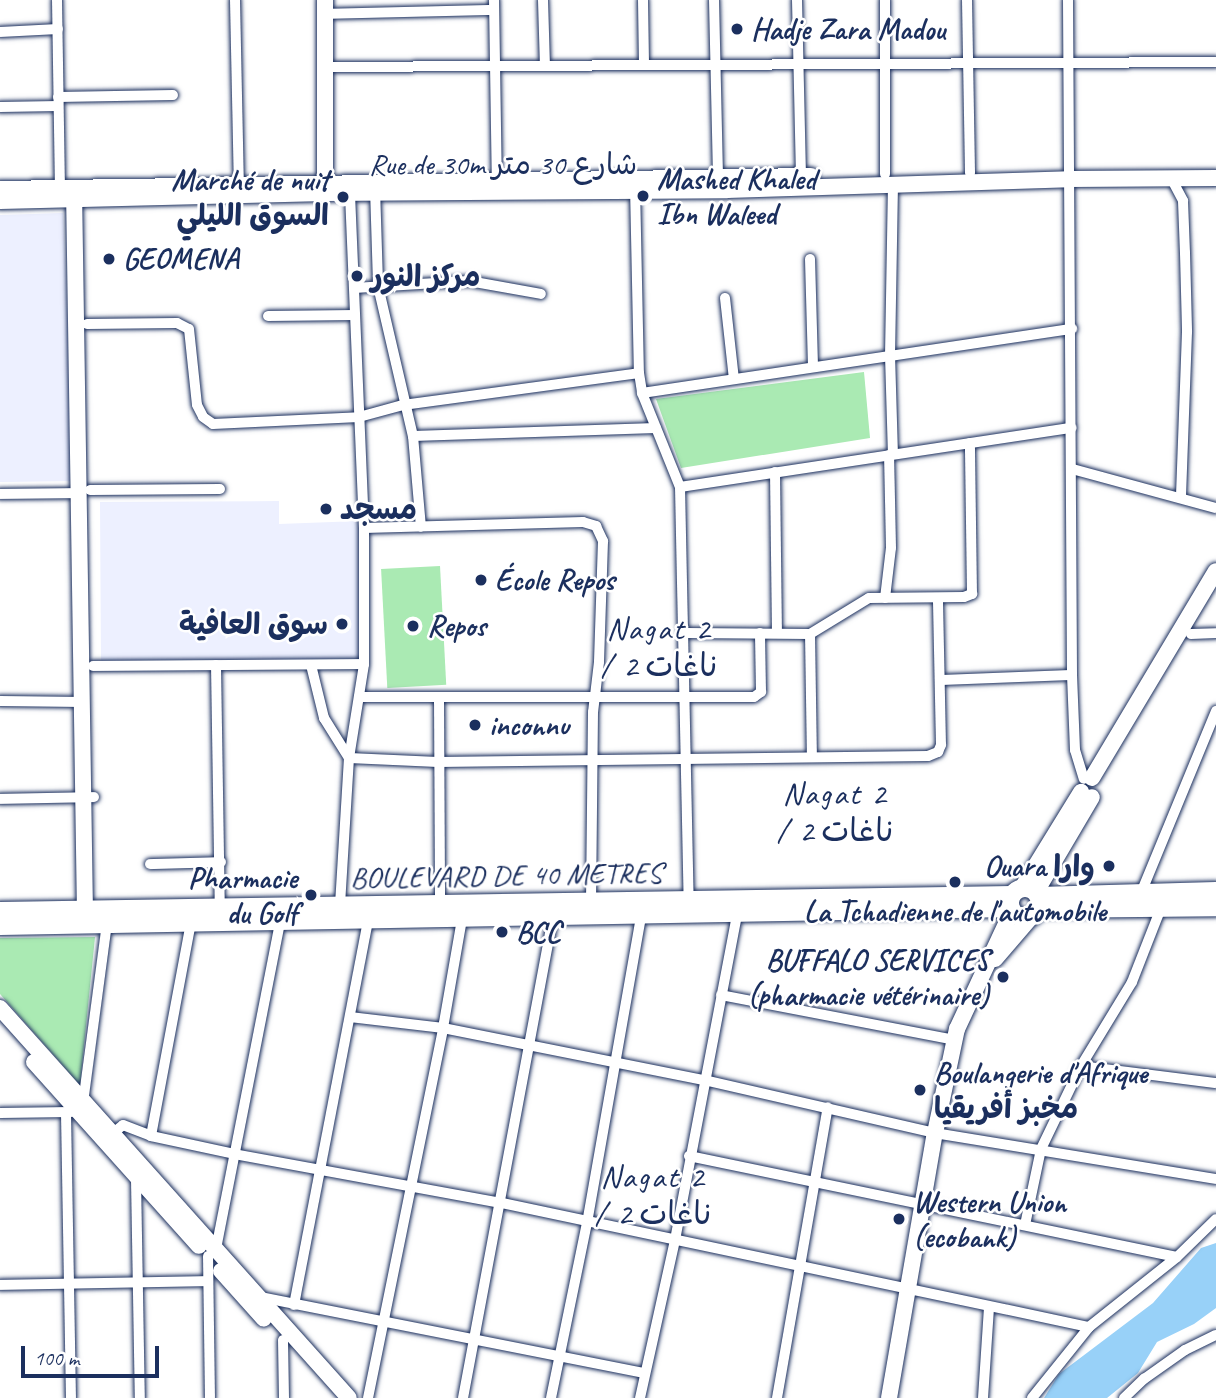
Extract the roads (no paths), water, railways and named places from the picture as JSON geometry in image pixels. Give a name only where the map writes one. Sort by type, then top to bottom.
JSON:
[{"type":"main road","points":[[1025,902],[1141,892],[1216,891]]},
{"type":"main road","name":"BOULEVARD DE 40 METRES","points":[[0,911],[191,922],[282,914],[340,905],[440,904],[463,911],[553,916],[644,908],[690,900],[1025,902]]},
{"type":"main road","name":"BOULEVARD DE 40 METRES","points":[[0,926],[219,908],[368,919],[591,901],[644,908],[737,914],[1025,902]]},
{"type":"main road","points":[[1025,902],[1161,908],[1216,907]]},
{"type":"street","points":[[57,0],[58,102],[75,192],[87,324],[83,702],[96,917],[103,945],[76,1109],[68,1283],[71,1398]]},
{"type":"street","points":[[235,0],[239,184]]},
{"type":"street","points":[[543,0],[545,66]]},
{"type":"street","points":[[643,0],[644,65]]},
{"type":"street","points":[[714,0],[718,177]]},
{"type":"street","points":[[797,0],[801,176]]},
{"type":"street","points":[[885,0],[891,455],[891,548],[885,598]]},
{"type":"street","points":[[967,0],[970,173]]},
{"type":"street","points":[[1068,0],[1072,676],[1075,750],[1090,786]]},
{"type":"street","points":[[326,188],[325,7],[494,5],[497,181]]},
{"type":"street","points":[[0,32],[58,29]]},
{"type":"street","points":[[325,66],[1216,62]]},
{"type":"street","points":[[0,107],[173,95]]},
{"type":"street","name":"Rue de 30m شارع 30 متر","points":[[0,189],[75,192],[635,185],[1216,170]]},
{"type":"street","name":"Rue de 30m شارع 30 متر","points":[[0,201],[75,192],[239,184],[326,188],[350,193],[375,188],[497,181],[635,185],[718,177],[889,179],[970,173],[1216,178]]},
{"type":"street","points":[[1171,178],[1183,201],[1185,253],[1187,332],[1181,496]]},
{"type":"street","points":[[635,185],[639,373],[642,393],[680,487],[690,900]]},
{"type":"street","points":[[375,188],[378,286],[403,405],[413,436],[421,527]]},
{"type":"street","points":[[75,192],[93,666],[89,797]]},
{"type":"street","points":[[340,905],[349,758],[364,664],[364,528],[350,193]]},
{"type":"street","points":[[810,259],[813,367]]},
{"type":"street","points":[[354,288],[469,281],[541,294]]},
{"type":"street","points":[[725,298],[734,379]]},
{"type":"street","points":[[268,316],[355,315]]},
{"type":"street","points":[[87,324],[177,323],[188,329],[197,405],[203,417],[213,424],[359,417],[403,405],[639,373]]},
{"type":"street","points":[[642,393],[1072,329]]},
{"type":"street","points":[[413,436],[656,428]]},
{"type":"street","points":[[680,487],[1072,428]]},
{"type":"street","points":[[685,633],[810,634],[861,600],[964,597],[972,594],[970,443]]},
{"type":"street","points":[[1072,469],[1181,496],[1216,508]]},
{"type":"street","points":[[775,472],[778,632]]},
{"type":"street","points":[[0,494],[220,489]]},
{"type":"street","points":[[364,528],[583,522],[596,526],[603,541],[599,662],[593,696],[591,901]]},
{"type":"street","points":[[889,1398],[935,1133],[962,1014],[1090,786],[1216,571]]},
{"type":"street","points":[[1090,786],[1191,634],[1216,591]]},
{"type":"street","points":[[349,758],[438,762],[928,756],[937,752],[941,745],[938,598]]},
{"type":"street","points":[[1191,634],[1216,633]]},
{"type":"street","points":[[359,697],[759,695],[760,634]]},
{"type":"street","points":[[810,634],[812,757]]},
{"type":"street","points":[[312,664],[324,718],[349,758]]},
{"type":"street","points":[[93,666],[364,664]]},
{"type":"street","points":[[216,665],[221,862],[219,908]]},
{"type":"street","points":[[940,680],[1072,676]]},
{"type":"street","points":[[439,698],[440,904]]},
{"type":"street","points":[[0,701],[83,702]]},
{"type":"street","points":[[1141,892],[1216,711]]},
{"type":"street","points":[[0,799],[89,797]]},
{"type":"street","points":[[150,864],[221,862]]},
{"type":"street","points":[[551,1398],[587,1223],[644,908]]},
{"type":"street","points":[[1025,1225],[1041,1149],[1081,1066],[1132,982],[1161,908]]},
{"type":"street","points":[[368,1398],[443,1028],[463,911]]},
{"type":"street","points":[[210,1398],[208,1281],[212,1252],[282,914]]},
{"type":"street","points":[[640,1398],[675,1240],[737,914]]},
{"type":"street","points":[[463,1398],[502,1203],[553,916]]},
{"type":"street","points":[[294,1305],[368,919]]},
{"type":"street","points":[[151,1136],[191,922]]},
{"type":"street","points":[[721,995],[955,1040]]},
{"type":"street","points":[[0,1008],[76,1109],[112,1134],[334,1398]]},
{"type":"street","points":[[350,1017],[443,1028],[531,1045],[828,1107],[935,1133],[1216,1179]]},
{"type":"street","points":[[0,1024],[136,1179],[259,1297],[349,1398]]},
{"type":"street","points":[[1081,1066],[1216,1083]]},
{"type":"street","points":[[777,1398],[798,1265],[828,1107]]},
{"type":"street","points":[[0,1113],[76,1109]]},
{"type":"street","points":[[112,1134],[123,1125],[151,1136],[234,1154],[502,1203],[1089,1327]]},
{"type":"street","points":[[690,1156],[1177,1257]]},
{"type":"street","points":[[136,1179],[140,1398]]},
{"type":"street","points":[[1032,1398],[1089,1327],[1177,1257],[1216,1219]]},
{"type":"street","points":[[0,1285],[208,1281]]},
{"type":"street","points":[[259,1297],[645,1373]]},
{"type":"street","points":[[982,1398],[989,1307]]},
{"type":"street","points":[[1124,1398],[1143,1379],[1185,1350],[1216,1335]]},
{"type":"street","points":[[284,1340],[284,1398]]},
{"type":"water","points":[[1216,1243],[1216,1308],[1194,1324],[1157,1342],[1138,1373],[1107,1398],[1044,1398],[1059,1374],[1153,1303],[1201,1248]]},
{"type":"place","name":"Hadje Zara Madou","points":[[737,29]]},
{"type":"place","name":"Mashed Khaled Ibn Waleed","points":[[643,196]]},
{"type":"place","name":"Marché de nuit السوق الليلي","points":[[343,197]]},
{"type":"place","name":"GEOMENA","points":[[109,259]]},
{"type":"place","name":"مركز النور","points":[[357,276]]},
{"type":"place","name":"مسجد","points":[[326,509]]},
{"type":"place","name":"École Repos","points":[[481,580]]},
{"type":"place","name":"سوق العافية","points":[[342,624]]},
{"type":"place","name":"Repos","points":[[413,626]]},
{"type":"place","name":"inconnu","points":[[475,725]]},
{"type":"place","name":"Ouara وارا","points":[[1109,866]]},
{"type":"place","name":"La Tchadienne de l'automobile","points":[[955,882]]},
{"type":"place","name":"Pharmacie du Golf","points":[[311,895]]},
{"type":"place","name":"BCC","points":[[502,932]]},
{"type":"place","name":"BUFFALO SERVICES (pharmacie vétérinaire)","points":[[1003,977]]},
{"type":"place","name":"Boulangerie d'Afrique مخبز أفريقيا","points":[[920,1090]]},
{"type":"place","name":"Western Union (ecobank)","points":[[899,1219]]},
{"type":"district","name":"Nagat 2 / ناغات 2","points":[[659,648]]},
{"type":"district","name":"Nagat 2 / ناغات 2","points":[[835,814]]},
{"type":"district","name":"Nagat 2 / ناغات 2","points":[[653,1196]]}]
